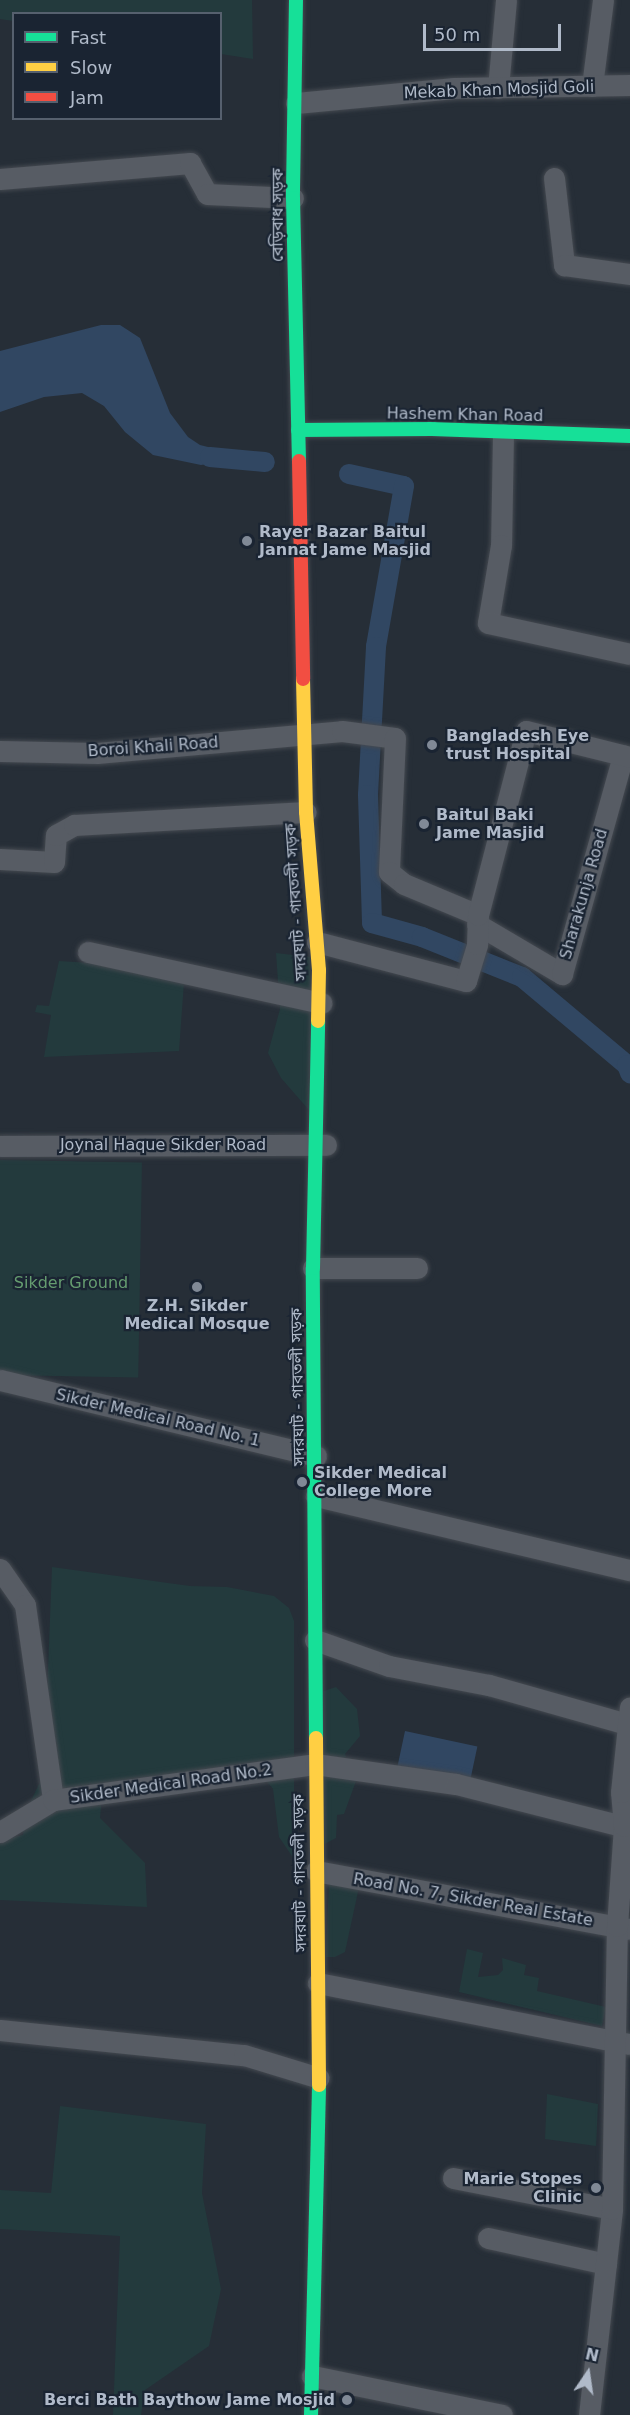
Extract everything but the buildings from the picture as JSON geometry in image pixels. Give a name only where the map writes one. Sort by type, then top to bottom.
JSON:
[{"type":"main road","name":"বেড়িবাধ সড়ক","points":[[296,0],[293,198],[298,430]]},
{"type":"main road","name":"Hashem Khan Road","points":[[298,430],[432,429],[503,434],[630,436]]},
{"type":"main road","name":"সদরঘাট - গাবতলী সড়ক","points":[[298,430],[306,812],[320,1003],[321,1145],[313,1268],[319,2078],[311,2415]]},
{"type":"street","points":[[498,88],[506,0]]},
{"type":"street","points":[[592,86],[603,0]]},
{"type":"street","name":"Mekab Khan Mosjid Goli","points":[[296,103],[498,88],[630,85]]},
{"type":"street","points":[[0,179],[190,163],[207,194],[293,198]]},
{"type":"street","points":[[554,178],[564,265],[630,274]]},
{"type":"street","points":[[503,434],[501,545],[488,623],[630,654]]},
{"type":"street","name":"Boroi Khali Road","points":[[0,752],[97,753],[342,731],[395,738],[389,872],[404,884],[477,928]]},
{"type":"street","name":"Sharakunja Road","points":[[317,942],[466,981],[470,971],[477,928],[526,731],[627,756],[562,974],[477,928]]},
{"type":"street","points":[[0,860],[54,862],[56,835],[74,825],[306,812]]},
{"type":"street","points":[[88,952],[320,1003]]},
{"type":"street","name":"Joynal Haque Sikder Road","points":[[0,1146],[321,1145]]},
{"type":"street","points":[[313,1268],[417,1268]]},
{"type":"street","name":"Sikder Medical Road No. 1","points":[[0,1380],[316,1456]]},
{"type":"street","points":[[316,1496],[630,1570]]},
{"type":"street","points":[[0,1569],[25,1605],[53,1800]]},
{"type":"street","points":[[315,1640],[389,1666],[489,1685],[629,1719],[621,1792],[627,1827],[623,1928],[624,2043],[612,2209],[589,2415]]},
{"type":"street","name":"Sikder Medical Road No.2","points":[[0,1832],[53,1800],[315,1764],[456,1784],[627,1827]]},
{"type":"street","name":"Road No. 7, Sikder Real Estate","points":[[316,1871],[623,1928]]},
{"type":"street","points":[[318,1983],[624,2043]]},
{"type":"street","points":[[0,2030],[244,2055],[319,2078]]},
{"type":"street","points":[[453,2178],[612,2209]]},
{"type":"street","points":[[488,2238],[606,2264]]},
{"type":"street","points":[[312,2376],[502,2415]]},
{"type":"green space","points":[[0,0],[252,0],[253,59],[222,54],[222,12],[12,12],[12,21],[0,19]]},
{"type":"green space","points":[[276,953],[310,957],[315,1117],[281,1078],[268,1053],[280,1009]]},
{"type":"green space","points":[[59,961],[185,969],[179,1051],[44,1057],[51,1015],[35,1012],[37,1005],[49,1006]]},
{"type":"green space","name":"Sikder Ground","points":[[0,1160],[142,1162],[138,1377],[0,1375]]},
{"type":"green space","points":[[52,1567],[190,1586],[227,1587],[274,1596],[289,1608],[294,1621],[294,1859],[279,1837],[273,1789],[260,1773],[103,1786],[100,1818],[145,1863],[147,1907],[0,1900],[0,1840],[23,1835],[25,1814],[44,1773]]},
{"type":"green space","points":[[336,1687],[357,1709],[360,1736],[345,1754],[356,1781],[344,1814],[337,1815],[336,1838],[317,1848],[318,1693]]},
{"type":"green space","points":[[329,1878],[361,1878],[345,1952],[335,1957],[326,1957]]},
{"type":"green space","points":[[467,1949],[483,1953],[478,1977],[498,1975],[503,1970],[502,1958],[526,1965],[524,1975],[539,1978],[537,1991],[606,2007],[602,2026],[459,1992]]},
{"type":"green space","points":[[547,2094],[598,2104],[596,2146],[545,2139]]},
{"type":"green space","points":[[60,2106],[206,2124],[202,2193],[221,2289],[209,2346],[145,2390],[141,2415],[113,2415],[120,2236],[0,2229],[0,2190],[51,2193]]},
{"type":"water","points":[[101,325],[120,325],[140,338],[170,413],[188,437],[200,445],[232,453],[237,459],[201,465],[153,455],[125,432],[104,406],[82,393],[44,397],[0,412],[0,351]]},
{"type":"water","points":[[405,1731],[477,1746],[470,1782],[398,1766]]},
{"type":"waterway","points":[[210,457],[265,462]]},
{"type":"waterway","points":[[349,474],[404,486],[376,647],[368,795],[372,923],[422,937],[522,977],[627,1065],[630,1073]]},
{"type":"traffic: fast","points":[[296,0],[293,198],[299,461]]},
{"type":"traffic: fast","points":[[298,430],[432,429],[630,436]]},
{"type":"traffic: fast","points":[[316,1738],[313,1268],[318,1021]]},
{"type":"traffic: fast","points":[[311,2415],[319,2085]]},
{"type":"traffic: slow","points":[[303,679],[306,812],[319,970],[318,1021]]},
{"type":"traffic: slow","points":[[316,1738],[319,2085]]},
{"type":"traffic: jam","points":[[299,461],[303,679]]},
{"type":"place","name":"Rayer Bazar Baitul Jannat Jame Masjid","points":[[247,541]]},
{"type":"place","name":"Bangladesh Eye trust Hospital","points":[[432,745]]},
{"type":"place","name":"Baitul Baki Jame Masjid","points":[[424,824]]},
{"type":"place","name":"Z.H. Sikder Medical Mosque","points":[[197,1287]]},
{"type":"place","name":"Sikder Medical College More","points":[[302,1482]]},
{"type":"place","name":"Marie Stopes Clinic","points":[[596,2188]]},
{"type":"place","name":"Berci Bath Baythow Jame Mosjid","points":[[347,2400]]}]
